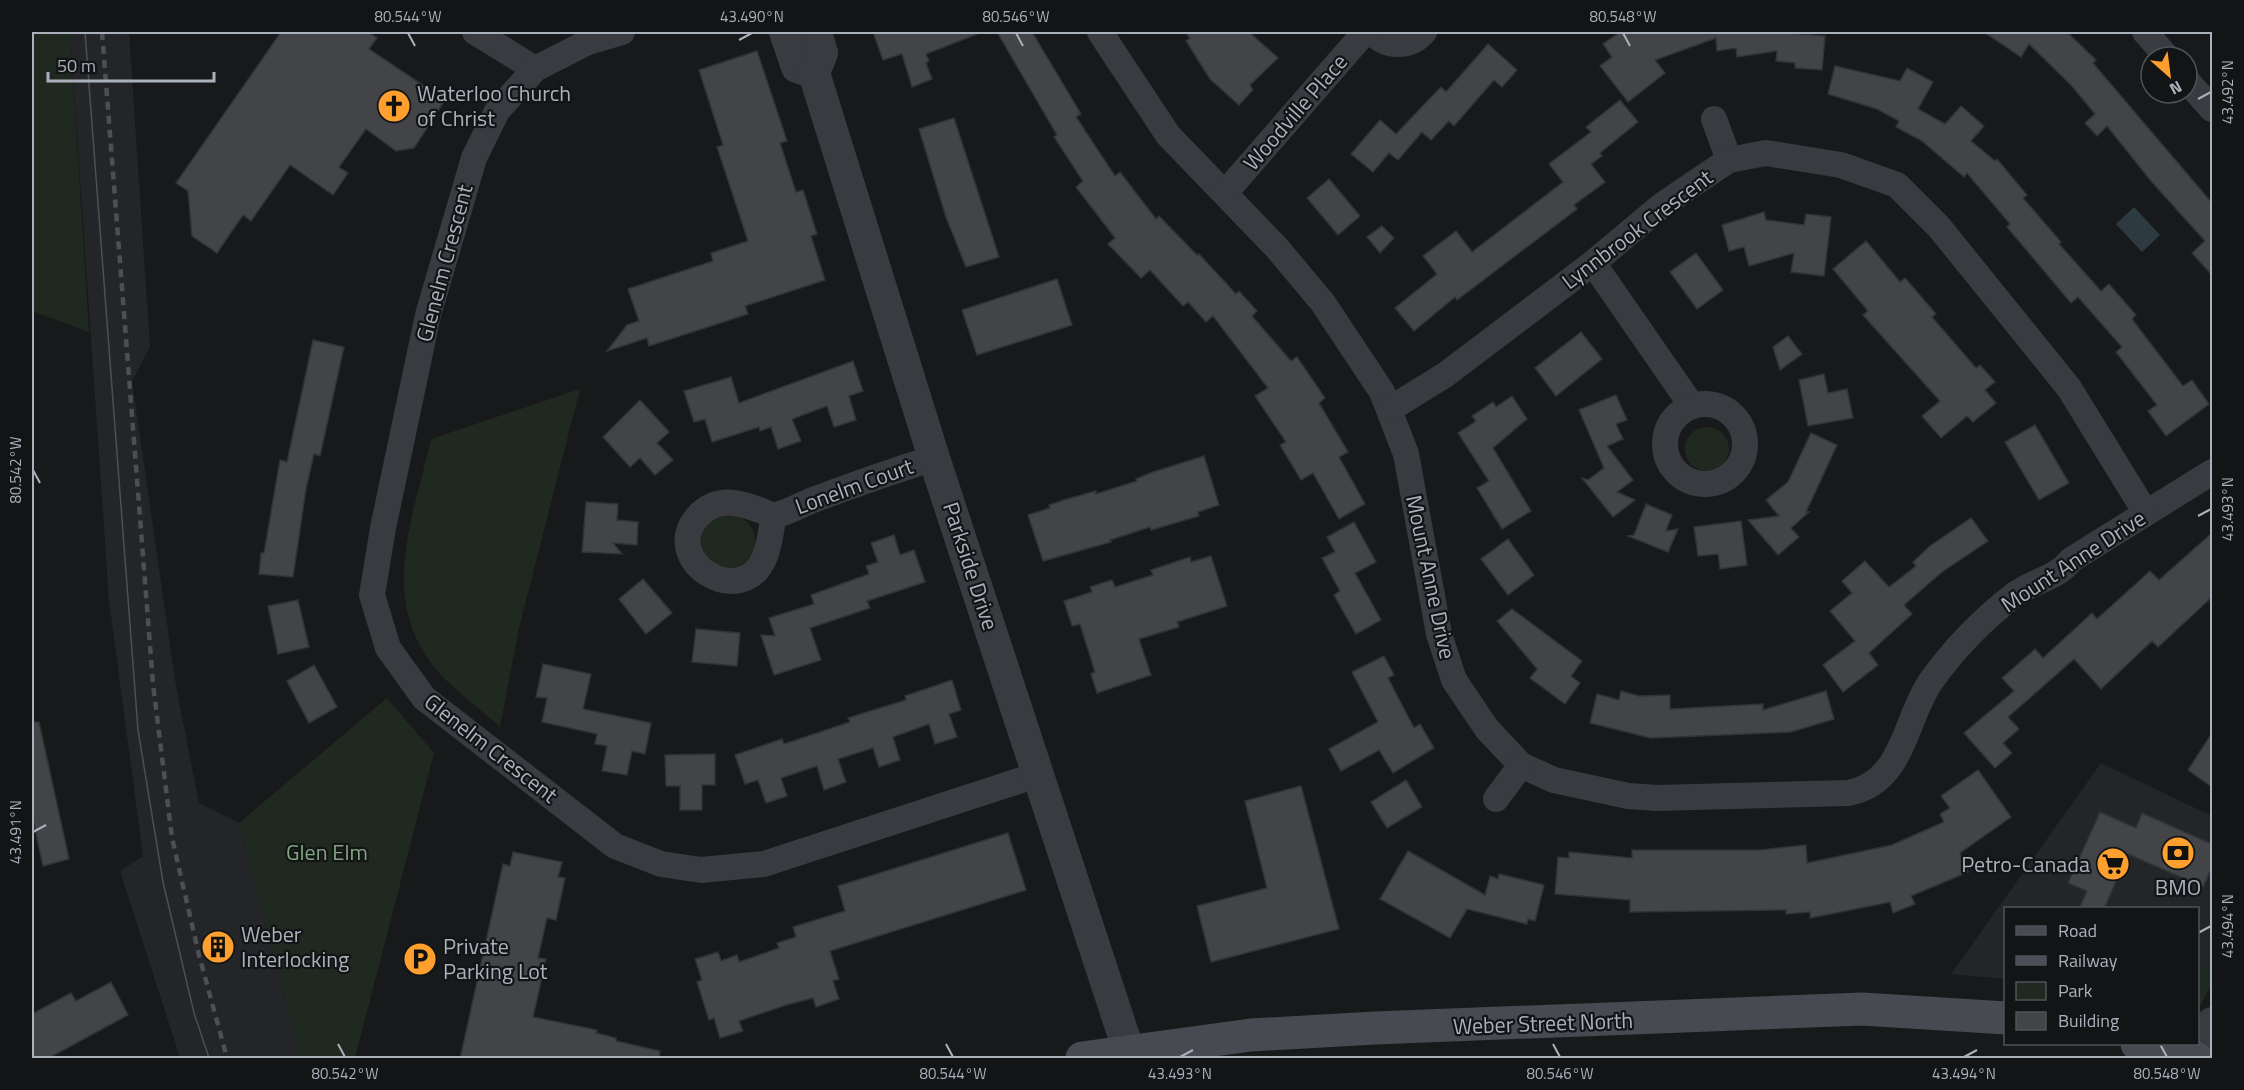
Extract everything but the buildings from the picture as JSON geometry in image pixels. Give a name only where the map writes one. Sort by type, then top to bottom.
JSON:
[{"type":"main road","name":"Weber Street North","points":[[1082,1059],[1251,1035],[1862,1009],[2004,1018]]},
{"type":"main road","points":[[2141,1045],[2196,1059]]},
{"type":"street","points":[[475,32],[535,69]]},
{"type":"street","name":"Glenelm Crescent","points":[[622,32],[588,42],[535,69],[497,111],[474,158],[428,315],[383,528],[372,595],[388,648],[424,698],[615,846],[661,864],[701,870],[764,864],[1040,774]]},
{"type":"street","points":[[785,32],[797,67],[814,73]]},
{"type":"street","name":"Parkside Drive","points":[[816,32],[822,53],[814,73],[934,458],[1040,774],[1130,1054]]},
{"type":"street","name":"Mount Anne Drive","points":[[1100,32],[1168,135],[1277,248],[1323,303],[1359,354],[1390,408],[1406,454],[1439,634],[1451,673],[1487,729],[1521,765],[1554,780],[1628,796],[1657,798],[1848,793],[1868,788],[1893,764],[1924,693],[1964,640],[2013,596],[2064,570],[2071,560],[2212,472]]},
{"type":"street","name":"Woodville Place","points":[[1225,193],[1365,32]]},
{"type":"street","points":[[1372,32],[1383,41],[1402,44],[1412,42],[1424,32]]},
{"type":"street","points":[[2145,32],[2156,45]]},
{"type":"street","points":[[2199,95],[2212,110]]},
{"type":"street","points":[[1714,119],[1728,159]]},
{"type":"street","name":"Lynnbrook Crescent","points":[[1390,408],[1445,375],[1593,262],[1661,206],[1728,159],[1766,153],[1841,165],[1896,185],[1939,226],[2069,388],[2146,513]]},
{"type":"street","points":[[1593,262],[1692,406]]},
{"type":"street","name":"Lonelm Court","points":[[774,516],[934,458]]},
{"type":"street","points":[[1496,799],[1521,765]]},
{"type":"street","points":[[2200,1059],[2212,1023]]},
{"type":"shaded area","points":[[70,32],[129,32],[150,347],[132,381],[176,686],[199,803],[239,823],[300,1058],[180,1058],[120,871],[143,856],[109,601]]},
{"type":"shaded area","points":[[2134,207],[2160,235],[2142,252],[2116,224]]},
{"type":"shaded area","points":[[2101,763],[2212,816],[2212,982],[2199,1006],[2199,907],[2004,907],[2004,979],[1951,974]]},
{"type":"green space","points":[[32,32],[70,32],[89,332],[32,311]]},
{"type":"green space","points":[[580,389],[519,628],[500,727],[441,675],[418,641],[408,613],[404,585],[409,528],[431,439]]},
{"type":"green space","points":[[1707,427],[1722,434],[1729,449],[1722,464],[1707,471],[1692,464],[1685,449],[1692,434]]},
{"type":"green space","points":[[728,514],[738,516],[747,522],[753,531],[755,541],[753,551],[747,560],[738,566],[728,568],[718,566],[709,560],[703,551],[701,541],[703,531],[709,522],[718,516]]},
{"type":"green space","name":"Glen Elm","points":[[387,698],[434,753],[355,1058],[300,1058],[239,823]]},
{"type":"green space","points":[[2212,962],[2212,984],[2199,1008],[2199,968]]},
{"type":"tram line","points":[[85,32],[138,730],[163,882],[194,1013],[209,1058]]},
{"type":"railway","points":[[102,32],[153,684],[172,838],[199,955],[227,1058]]},
{"type":"place","name":"Waterloo Church of Christ","points":[[394,106]]},
{"type":"place","name":"BMO","points":[[2178,853]]},
{"type":"place","name":"Petro-Canada","points":[[2113,864]]},
{"type":"place","name":"Weber Interlocking","points":[[218,947]]},
{"type":"place","name":"Private Parking Lot","points":[[420,959]]}]
